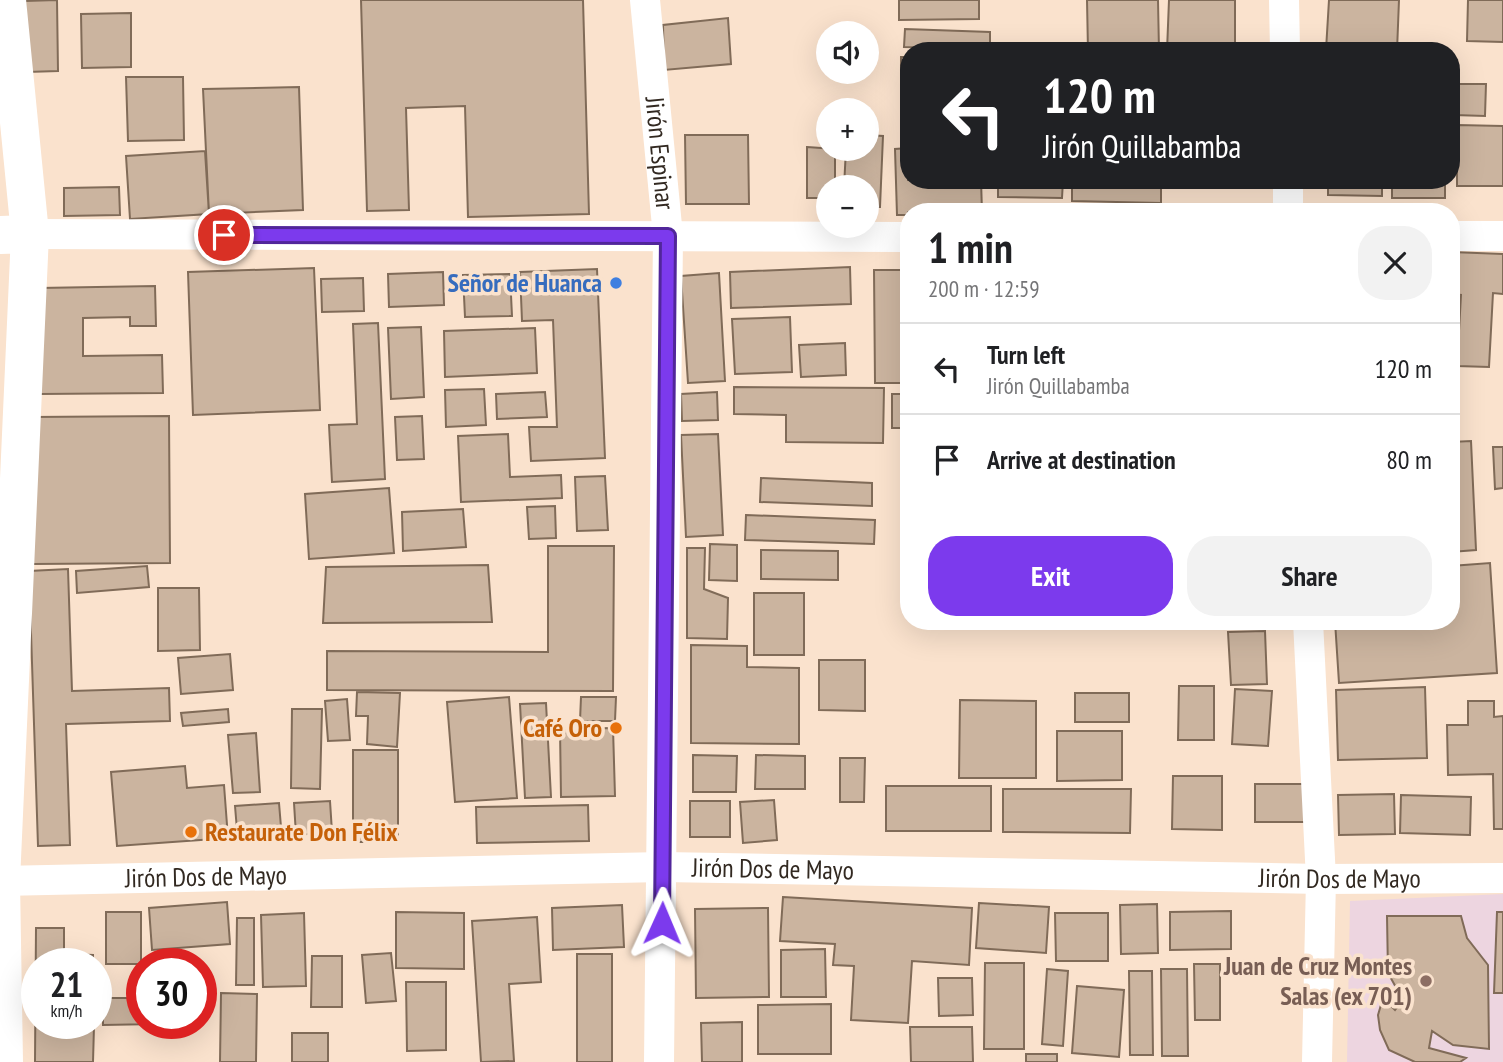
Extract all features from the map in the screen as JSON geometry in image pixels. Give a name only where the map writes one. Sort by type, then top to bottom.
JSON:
[{"type":"main road","points":[[4,1062],[1,881],[15,234],[8,0]]},
{"type":"street","name":"Jirón Espinar","points":[[645,0],[668,236],[659,1062]]},
{"type":"street","points":[[1284,0],[1285,42]]},
{"type":"street","points":[[15,234],[900,237]]},
{"type":"street","points":[[1460,236],[1503,236]]},
{"type":"street","points":[[1308,630],[1321,879],[1317,1062]]},
{"type":"street","name":"Jirón Dos de Mayo","points":[[1,881],[663,867],[1321,879],[1503,878]]},
{"type":"shaded area","name":"Juan de Cruz Montes Salas (ex 701)","points":[[1503,894],[1503,1062],[1347,1062],[1350,901]]},
{"type":"building","points":[[57,0],[58,71],[27,72],[25,1]]},
{"type":"building","points":[[361,0],[583,0],[589,214],[468,217],[465,106],[406,108],[409,210],[367,211]]},
{"type":"building","points":[[899,0],[979,0],[979,19],[899,20]]},
{"type":"building","points":[[1087,0],[1158,0],[1159,42],[1088,42]]},
{"type":"building","points":[[1169,0],[1235,0],[1235,42],[1167,42]]},
{"type":"building","points":[[1329,0],[1399,0],[1397,42],[1326,42]]},
{"type":"building","points":[[1468,0],[1503,0],[1503,42],[1467,41]]},
{"type":"building","points":[[131,13],[131,67],[82,68],[81,14]]},
{"type":"building","points":[[728,18],[731,64],[664,70],[663,25]]},
{"type":"building","points":[[905,29],[990,32],[990,42],[904,42]]},
{"type":"building","points":[[126,77],[183,77],[184,140],[128,141]]},
{"type":"building","points":[[1460,84],[1486,84],[1485,116],[1460,115]]},
{"type":"building","points":[[299,87],[303,210],[209,214],[203,89]]},
{"type":"building","points":[[1460,125],[1503,126],[1503,186],[1460,186]]},
{"type":"building","points":[[685,135],[748,135],[749,204],[686,204]]},
{"type":"building","points":[[879,136],[883,136],[880,207],[879,175],[845,175],[845,161],[879,161]]},
{"type":"building","points":[[807,147],[816,148],[816,161],[835,161],[835,175],[816,175],[816,198],[807,198]]},
{"type":"building","points":[[895,149],[900,149],[900,189],[981,189],[982,203],[900,203],[900,215],[897,215]]},
{"type":"building","points":[[205,151],[209,214],[130,219],[126,156]]},
{"type":"building","points":[[119,187],[120,215],[64,216],[64,188]]},
{"type":"building","points":[[998,189],[1062,189],[1062,198],[998,197]]},
{"type":"building","points":[[1072,189],[1161,189],[1161,203],[1072,201]]},
{"type":"building","points":[[1328,189],[1382,189],[1382,196],[1328,195]]},
{"type":"building","points":[[1392,189],[1445,189],[1445,198],[1392,198]]},
{"type":"building","points":[[1460,252],[1503,254],[1503,294],[1493,293],[1489,367],[1460,366]]},
{"type":"building","points":[[850,267],[851,304],[731,308],[730,272]]},
{"type":"building","points":[[314,268],[320,410],[193,415],[188,272]]},
{"type":"building","points":[[597,269],[605,458],[531,461],[529,427],[557,427],[553,320],[522,321],[520,272]]},
{"type":"building","points":[[874,270],[900,270],[900,383],[875,383]]},
{"type":"building","points":[[443,272],[444,305],[389,307],[388,274]]},
{"type":"building","points":[[719,273],[725,381],[688,383],[681,276]]},
{"type":"building","points":[[510,274],[512,316],[465,317],[463,275]]},
{"type":"building","points":[[363,278],[364,311],[322,312],[321,279]]},
{"type":"building","points":[[155,286],[156,326],[130,326],[130,317],[83,318],[83,356],[162,355],[163,393],[40,394],[39,288]]},
{"type":"building","points":[[790,317],[792,372],[735,374],[732,319]]},
{"type":"building","points":[[378,323],[385,479],[332,482],[329,425],[357,424],[353,324]]},
{"type":"building","points":[[421,327],[424,397],[391,399],[388,328]]},
{"type":"building","points":[[535,328],[537,373],[445,377],[444,331]]},
{"type":"building","points":[[845,343],[846,375],[801,377],[799,345]]},
{"type":"building","points":[[734,387],[884,388],[883,443],[786,442],[786,415],[734,414]]},
{"type":"building","points":[[484,389],[486,425],[446,427],[445,390]]},
{"type":"building","points":[[545,392],[547,417],[497,419],[496,394]]},
{"type":"building","points":[[717,392],[718,420],[682,421],[681,394]]},
{"type":"building","points":[[892,394],[900,394],[900,428],[892,428]]},
{"type":"building","points":[[169,416],[170,563],[33,564],[31,417]]},
{"type":"building","points":[[422,416],[424,459],[397,460],[395,417]]},
{"type":"building","points":[[508,434],[510,477],[561,475],[562,498],[461,502],[458,436]]},
{"type":"building","points":[[718,434],[723,535],[686,537],[681,435]]},
{"type":"building","points":[[1471,441],[1476,550],[1460,551],[1460,442]]},
{"type":"building","points":[[1493,447],[1503,447],[1503,488],[1495,489]]},
{"type":"building","points":[[605,476],[608,530],[577,531],[575,477]]},
{"type":"building","points":[[761,478],[872,483],[872,506],[760,502]]},
{"type":"building","points":[[389,488],[394,553],[309,559],[305,494]]},
{"type":"building","points":[[555,506],[556,538],[529,539],[527,507]]},
{"type":"building","points":[[463,509],[466,547],[403,551],[402,512]]},
{"type":"building","points":[[746,515],[875,520],[874,544],[745,540]]},
{"type":"building","points":[[710,544],[737,545],[737,581],[709,580]]},
{"type":"building","points":[[548,546],[614,546],[613,691],[327,690],[327,651],[548,652]]},
{"type":"building","points":[[687,548],[705,548],[704,589],[728,598],[727,639],[687,638]]},
{"type":"building","points":[[761,550],[838,551],[838,580],[761,579]]},
{"type":"building","points":[[1490,563],[1497,673],[1339,683],[1336,630],[1460,630],[1460,565]]},
{"type":"building","points":[[488,565],[492,622],[323,623],[326,567]]},
{"type":"building","points":[[147,566],[149,587],[77,593],[76,571]]},
{"type":"building","points":[[68,569],[72,691],[169,688],[170,721],[66,724],[70,845],[38,846],[29,571]]},
{"type":"building","points":[[158,588],[199,588],[200,650],[158,651]]},
{"type":"building","points":[[754,593],[804,593],[804,655],[754,655]]},
{"type":"building","points":[[1265,631],[1267,684],[1231,685],[1228,632]]},
{"type":"building","points":[[691,645],[747,646],[747,667],[799,668],[799,744],[691,743]]},
{"type":"building","points":[[230,654],[233,690],[181,694],[178,658]]},
{"type":"building","points":[[819,660],[865,660],[865,711],[819,710]]},
{"type":"building","points":[[1179,686],[1214,686],[1214,740],[1178,740]]},
{"type":"building","points":[[1425,687],[1427,758],[1338,760],[1336,690]]},
{"type":"building","points":[[1235,689],[1272,691],[1268,746],[1232,744]]},
{"type":"building","points":[[357,692],[400,693],[397,747],[367,744],[368,716],[356,716]]},
{"type":"building","points":[[1075,693],[1129,693],[1129,722],[1075,722]]},
{"type":"building","points":[[509,697],[517,798],[455,802],[447,702]]},
{"type":"building","points":[[581,697],[616,697],[615,721],[580,721]]},
{"type":"building","points":[[347,699],[350,740],[328,741],[325,701]]},
{"type":"building","points":[[960,700],[1036,701],[1036,778],[959,778]]},
{"type":"building","points":[[1468,701],[1494,701],[1494,717],[1503,716],[1503,829],[1494,829],[1493,774],[1448,775],[1447,725],[1468,725]]},
{"type":"building","points":[[546,703],[551,797],[525,798],[520,704]]},
{"type":"building","points":[[228,709],[229,722],[183,726],[181,713]]},
{"type":"building","points":[[292,709],[322,709],[320,789],[291,788]]},
{"type":"building","points":[[613,728],[615,796],[561,797],[560,729]]},
{"type":"building","points":[[1057,731],[1122,731],[1122,780],[1057,781]]},
{"type":"building","points":[[256,733],[260,792],[233,793],[228,735]]},
{"type":"building","points":[[353,750],[398,750],[398,842],[353,842]]},
{"type":"building","points":[[693,755],[737,756],[736,792],[693,792]]},
{"type":"building","points":[[756,755],[805,756],[805,789],[755,789]]},
{"type":"building","points":[[840,758],[865,758],[864,802],[840,802]]},
{"type":"building","points":[[185,766],[187,788],[224,785],[228,838],[117,846],[111,772]]},
{"type":"building","points":[[1173,776],[1222,776],[1222,830],[1172,829]]},
{"type":"building","points":[[1255,784],[1311,784],[1311,822],[1255,822]]},
{"type":"building","points":[[886,786],[991,786],[991,831],[886,831]]},
{"type":"building","points":[[1003,789],[1131,789],[1130,833],[1003,832]]},
{"type":"building","points":[[1394,794],[1395,834],[1339,835],[1338,795]]},
{"type":"building","points":[[1401,795],[1471,797],[1470,835],[1400,833]]},
{"type":"building","points":[[774,800],[777,840],[743,843],[740,802]]},
{"type":"building","points":[[330,801],[332,832],[296,835],[294,803]]},
{"type":"building","points":[[690,801],[730,801],[730,837],[690,837]]},
{"type":"building","points":[[279,803],[282,839],[238,842],[235,806]]},
{"type":"building","points":[[588,805],[589,841],[477,843],[476,807]]},
{"type":"building","points":[[783,897],[972,908],[969,965],[912,961],[908,1023],[851,1020],[854,966],[833,965],[835,944],[780,941]]},
{"type":"building","points":[[227,902],[230,944],[152,948],[149,908]]},
{"type":"building","points":[[979,903],[1049,907],[1046,953],[976,948]]},
{"type":"building","points":[[1157,904],[1158,953],[1121,954],[1120,905]]},
{"type":"building","points":[[622,905],[624,947],[553,950],[552,908]]},
{"type":"building","points":[[768,908],[769,997],[696,998],[695,909]]},
{"type":"building","points":[[1231,911],[1231,949],[1170,950],[1170,912]]},
{"type":"building","points":[[106,912],[141,912],[141,948],[126,948],[126,964],[112,964],[112,948],[106,948]]},
{"type":"building","points":[[396,912],[464,913],[464,969],[396,968]]},
{"type":"building","points":[[1497,912],[1503,912],[1503,993],[1494,993]]},
{"type":"building","points":[[304,913],[306,986],[263,987],[261,915]]},
{"type":"building","points":[[1055,913],[1108,913],[1108,961],[1056,961]]},
{"type":"building","points":[[1387,916],[1461,916],[1467,938],[1488,965],[1489,1049],[1453,1045],[1432,1031],[1429,1048],[1466,1058],[1460,1062],[1415,1062],[1389,1050],[1380,1030],[1378,1015],[1383,998],[1395,1010],[1403,1000],[1388,973]]},
{"type":"building","points":[[537,917],[541,982],[509,984],[514,1061],[481,1062],[472,921]]},
{"type":"building","points":[[237,918],[254,918],[254,985],[236,985]]},
{"type":"building","points":[[36,928],[64,928],[64,948],[36,948]]},
{"type":"building","points":[[825,949],[826,997],[781,997],[781,950]]},
{"type":"building","points":[[391,953],[396,1001],[366,1003],[362,955]]},
{"type":"building","points":[[577,954],[612,954],[612,1062],[577,1062]]},
{"type":"building","points":[[312,956],[342,956],[342,1007],[311,1007]]},
{"type":"building","points":[[985,963],[1024,963],[1024,1049],[984,1049]]},
{"type":"building","points":[[1194,964],[1220,964],[1220,1020],[1195,1020]]},
{"type":"building","points":[[1047,969],[1068,971],[1063,1046],[1042,1044]]},
{"type":"building","points":[[1161,969],[1187,969],[1188,1056],[1162,1056]]},
{"type":"building","points":[[1129,971],[1152,971],[1153,1055],[1130,1055]]},
{"type":"building","points":[[938,978],[972,978],[973,1015],[939,1016]]},
{"type":"building","points":[[406,982],[446,982],[446,1050],[407,1051]]},
{"type":"building","points":[[1077,986],[1124,990],[1119,1057],[1072,1053]]},
{"type":"building","points":[[221,993],[257,994],[256,1062],[220,1062]]},
{"type":"building","points":[[112,998],[126,998],[126,1025],[112,1025]]},
{"type":"building","points":[[831,1004],[831,1054],[758,1054],[758,1005]]},
{"type":"building","points":[[742,1022],[742,1062],[702,1062],[701,1023]]},
{"type":"building","points":[[910,1027],[972,1027],[973,1062],[911,1062]]},
{"type":"building","points":[[292,1033],[328,1033],[328,1062],[292,1062]]},
{"type":"building","points":[[35,1039],[94,1039],[93,1062],[35,1062]]},
{"type":"building","points":[[1026,1054],[1057,1054],[1057,1062],[1026,1062]]},
{"type":"place","name":"Señor de Huanca","points":[[616,283]]},
{"type":"place","name":"Café Oro","points":[[616,728]]},
{"type":"place","name":"Restaurate Don Félix","points":[[191,832]]},
{"type":"place","name":"Juan de Cruz Montes Salas (ex 701)","points":[[1426,981]]},
{"type":"route","points":[[224,235],[668,236],[662,923]]}]
